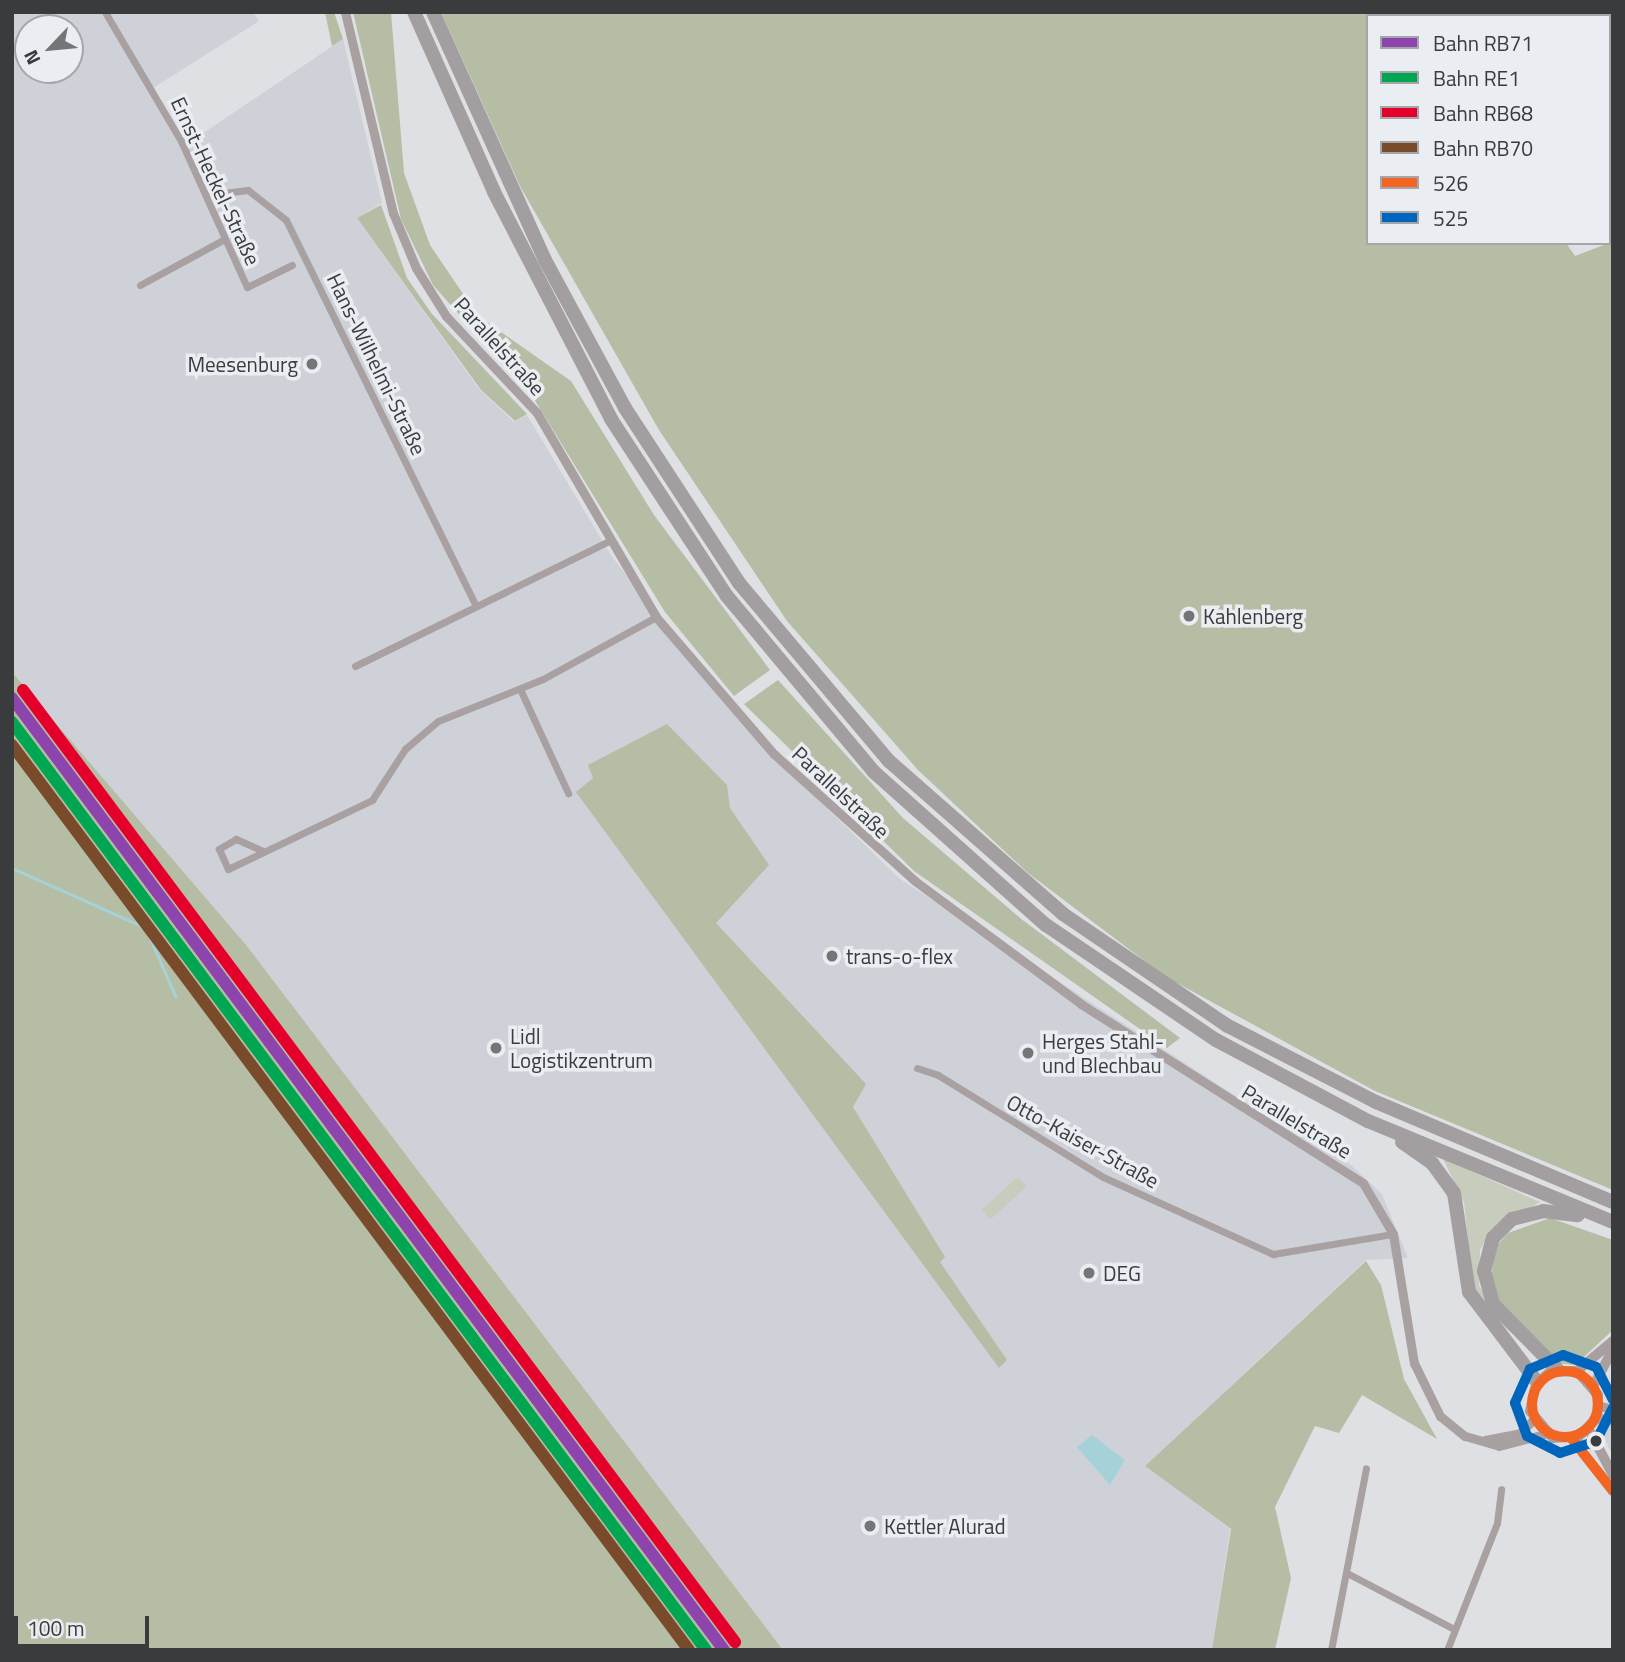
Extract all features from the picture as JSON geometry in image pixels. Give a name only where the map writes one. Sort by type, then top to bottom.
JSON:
[{"type":"highway","points":[[414,12],[494,192],[611,419],[726,595],[822,715],[961,855],[1097,962],[1216,1040],[1368,1121],[1613,1224]]},
{"type":"highway","points":[[433,12],[545,260],[625,408],[739,583],[889,761],[1052,906],[1228,1026],[1376,1102],[1613,1202]]},
{"type":"highway","points":[[1368,1121],[1444,1177],[1460,1211],[1469,1292],[1537,1382]]},
{"type":"highway","points":[[1558,1370],[1493,1304],[1487,1252],[1502,1227],[1526,1213],[1565,1212],[1613,1224]]},
{"type":"main road","points":[[1577,1371],[1613,1341]]},
{"type":"main road","points":[[1594,1385],[1613,1349]]},
{"type":"main road","points":[[1558,1370],[1577,1371],[1594,1385],[1600,1406],[1597,1418],[1589,1430],[1572,1439],[1545,1434],[1533,1420],[1530,1402],[1537,1382],[1558,1370]]},
{"type":"main road","points":[[1589,1430],[1613,1475]]},
{"type":"main road","points":[[1572,1439],[1613,1491]]},
{"type":"street","name":"Ernst-Heckel-Straße","points":[[105,12],[181,141],[223,240],[247,287],[292,265]]},
{"type":"street","name":"Parallelstraße","points":[[345,12],[403,242],[446,316],[537,413],[656,617],[774,754],[904,873],[1081,1004],[1351,1173],[1383,1210],[1393,1234],[1422,1387],[1452,1428],[1499,1446],[1545,1434]]},
{"type":"street","name":"Hans-Wilhelmi-Straße","points":[[206,195],[248,190],[286,220],[476,606]]},
{"type":"street","points":[[140,285],[223,240]]},
{"type":"street","points":[[355,666],[611,540]]},
{"type":"street","points":[[263,851],[236,839],[219,849],[228,869],[372,800],[405,749],[438,721],[520,689],[656,617]]},
{"type":"street","points":[[520,689],[568,793]]},
{"type":"street","name":"Otto-Kaiser-Straße","points":[[916,1069],[938,1075],[1103,1177],[1273,1254],[1393,1234]]},
{"type":"street","points":[[1600,1406],[1613,1409]]},
{"type":"street","points":[[1597,1418],[1613,1420]]},
{"type":"street","points":[[1476,1439],[1506,1438],[1533,1420]]},
{"type":"street","points":[[1331,1650],[1366,1468]]},
{"type":"street","points":[[1447,1650],[1497,1523],[1501,1489]]},
{"type":"street","points":[[1347,1573],[1454,1629]]},
{"type":"shaded area","points":[[12,12],[253,12],[259,21],[153,88],[187,144],[343,39],[382,203],[357,218],[479,389],[514,422],[527,415],[612,557],[770,753],[900,879],[1262,1113],[1342,1157],[1382,1194],[1408,1258],[1366,1260],[1145,1466],[1230,1529],[1212,1650],[783,1650],[247,946],[12,672]]},
{"type":"shaded area","points":[[1613,1398],[1613,1456],[1601,1432]]},
{"type":"green space","points":[[325,12],[334,12],[343,39],[332,46]]},
{"type":"green space","points":[[353,12],[391,12],[404,173],[430,245],[478,316],[571,381],[654,515],[770,670],[734,696],[665,612],[534,399],[433,285],[401,219]]},
{"type":"green space","points":[[441,12],[1437,12],[1366,14],[1366,245],[1567,245],[1575,256],[1604,245],[1611,245],[1613,236],[1613,1190],[1375,1091],[1166,977],[1028,873],[918,770],[787,621],[659,430],[520,186]]},
{"type":"green space","points":[[381,205],[407,278],[432,314],[527,414],[515,421],[481,390],[357,218]]},
{"type":"green space","points":[[12,672],[247,946],[783,1650],[12,1650]]},
{"type":"green space","points":[[778,680],[903,818],[1020,918],[1180,1038],[1167,1048],[914,871],[744,704]]},
{"type":"green space","points":[[667,724],[727,785],[730,808],[769,865],[716,923],[866,1084],[853,1107],[945,1257],[940,1262],[1007,1360],[999,1368],[576,792],[593,778],[588,765]]},
{"type":"green space","points":[[1443,1159],[1540,1202],[1490,1232],[1480,1250],[1479,1286],[1510,1333],[1473,1289],[1464,1202]]},
{"type":"green space","points":[[1018,1177],[1027,1187],[990,1219],[982,1210]]},
{"type":"green space","points":[[1550,1218],[1613,1240],[1613,1330],[1575,1365],[1557,1363],[1496,1298],[1491,1284],[1494,1249],[1508,1233]]},
{"type":"green space","points":[[1366,1261],[1381,1285],[1404,1379],[1437,1439],[1362,1395],[1339,1433],[1315,1426],[1275,1507],[1291,1578],[1275,1650],[1212,1650],[1231,1529],[1145,1466]]},
{"type":"water","points":[[1092,1435],[1125,1460],[1110,1485],[1077,1447]]},
{"type":"waterway","points":[[12,868],[146,928],[176,997]]},
{"type":"rail line","name":"RB68","points":[[23,690],[735,1642]]},
{"type":"rail line","name":"RB71","points":[[12,698],[724,1650]]},
{"type":"rail line","name":"RE1","points":[[12,722],[706,1650]]},
{"type":"rail line","name":"RB70","points":[[12,745],[689,1650]]},
{"type":"transit line","name":"525","points":[[1613,1400],[1596,1367],[1563,1355],[1530,1369],[1515,1403],[1527,1436],[1560,1453],[1596,1441],[1613,1408]]},
{"type":"transit line","name":"526","points":[[1571,1371],[1589,1380],[1596,1391],[1598,1404],[1596,1417],[1589,1428],[1578,1435],[1559,1437],[1541,1428],[1534,1417],[1532,1398],[1541,1380],[1552,1373],[1571,1371]]},
{"type":"transit line","name":"526","points":[[1572,1439],[1613,1491]]},
{"type":"place","name":"Meesenburg","points":[[312,364]]},
{"type":"place","name":"Kahlenberg","points":[[1189,616]]},
{"type":"place","name":"trans-o-flex","points":[[832,956]]},
{"type":"place","name":"Lidl Logistikzentrum","points":[[496,1048]]},
{"type":"place","name":"Herges Stahl- und Blechbau","points":[[1028,1053]]},
{"type":"place","name":"DEG","points":[[1089,1273]]},
{"type":"place","name":"Kettler Alurad","points":[[870,1526]]}]
